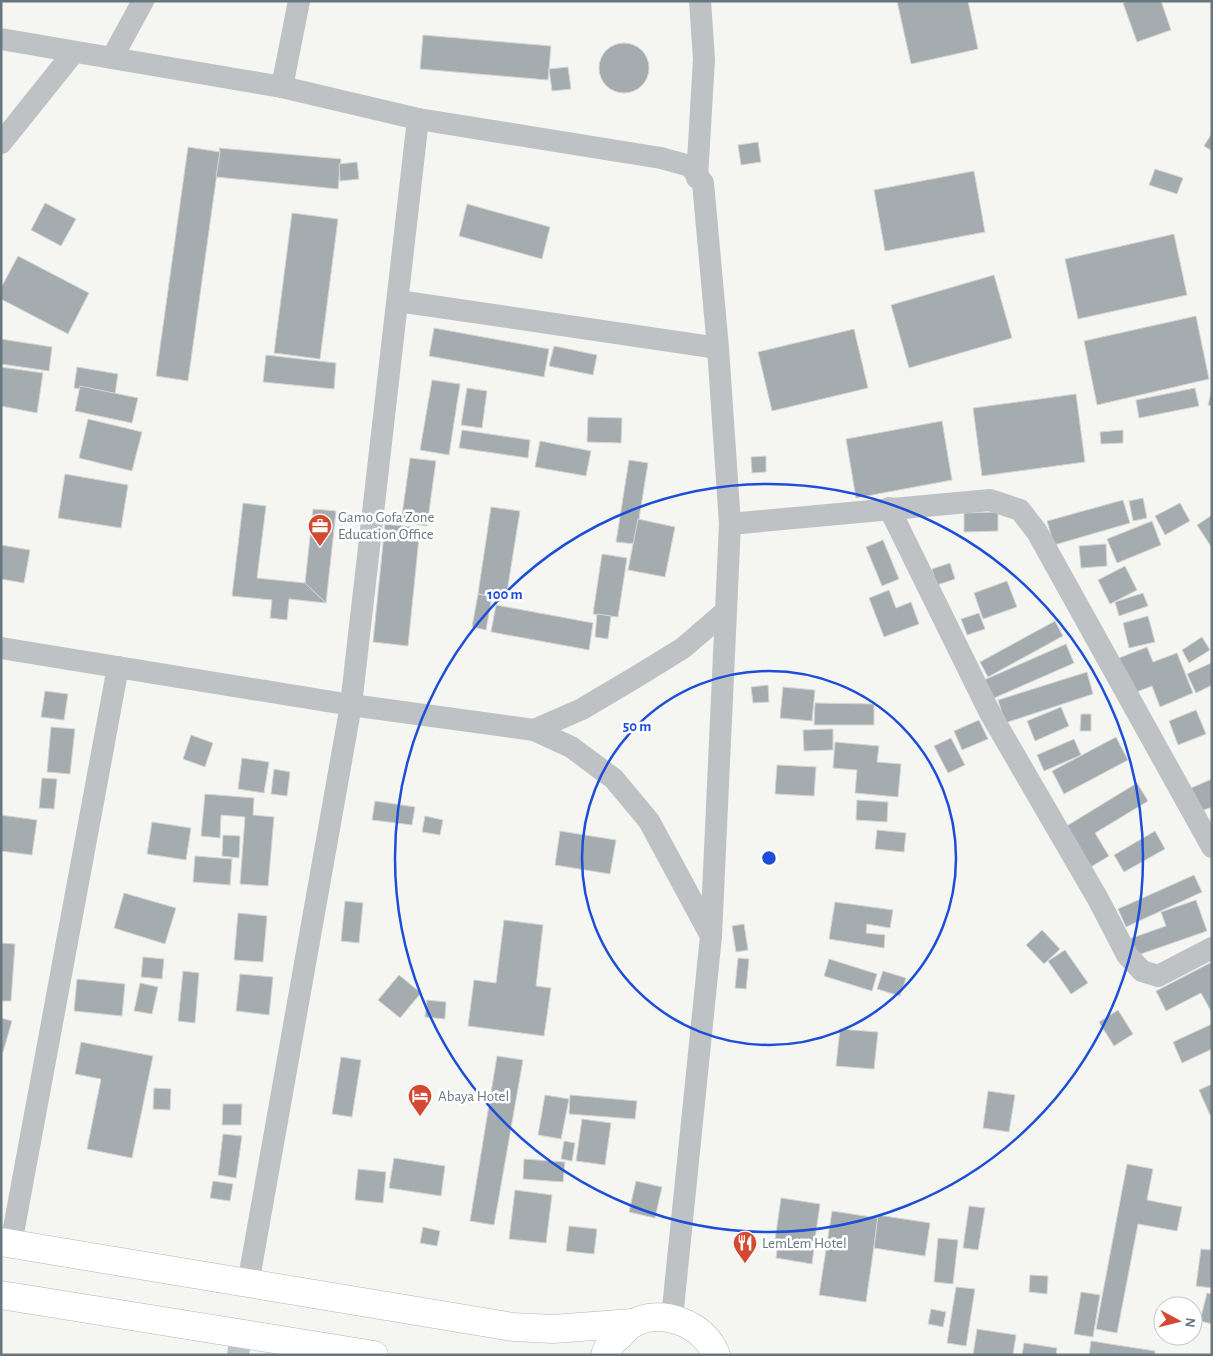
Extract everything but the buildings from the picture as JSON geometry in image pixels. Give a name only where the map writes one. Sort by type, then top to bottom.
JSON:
[{"type":"highway","points":[[6,1243],[513,1327],[553,1329],[632,1323],[652,1318],[672,1318],[689,1324],[704,1335],[716,1355]]},
{"type":"highway","points":[[1,1295],[239,1344],[374,1355]]},
{"type":"highway","points":[[605,1355],[607,1347],[632,1323]]},
{"type":"street","points":[[112,58],[143,1]]},
{"type":"street","points":[[282,86],[299,1]]},
{"type":"street","points":[[697,178],[704,59],[700,1]]},
{"type":"street","points":[[1,39],[282,86],[418,120],[661,158],[690,166],[697,178],[703,183],[718,348],[730,524],[711,936],[672,1318]]},
{"type":"street","points":[[1,143],[74,52]]},
{"type":"street","points":[[248,1284],[351,705],[418,120]]},
{"type":"street","points":[[398,301],[718,348]]},
{"type":"street","points":[[730,524],[990,500],[1020,510],[1037,532],[1212,847]]},
{"type":"street","points":[[889,508],[990,713],[1098,899],[1127,955],[1142,972],[1158,976],[1212,948]]},
{"type":"street","points":[[534,730],[582,710],[636,677],[683,648],[726,612]]},
{"type":"street","points":[[1,648],[351,705],[534,730],[571,747],[614,778],[649,821],[711,936]]},
{"type":"street","points":[[6,1243],[118,667]]},
{"type":"place","name":"Gamo Gofa Zone Education Office","points":[[320,547]]},
{"type":"place","name":"Abaya Hotel","points":[[420,1117]]},
{"type":"place","name":"LemLem Hotel","points":[[745,1264]]}]
